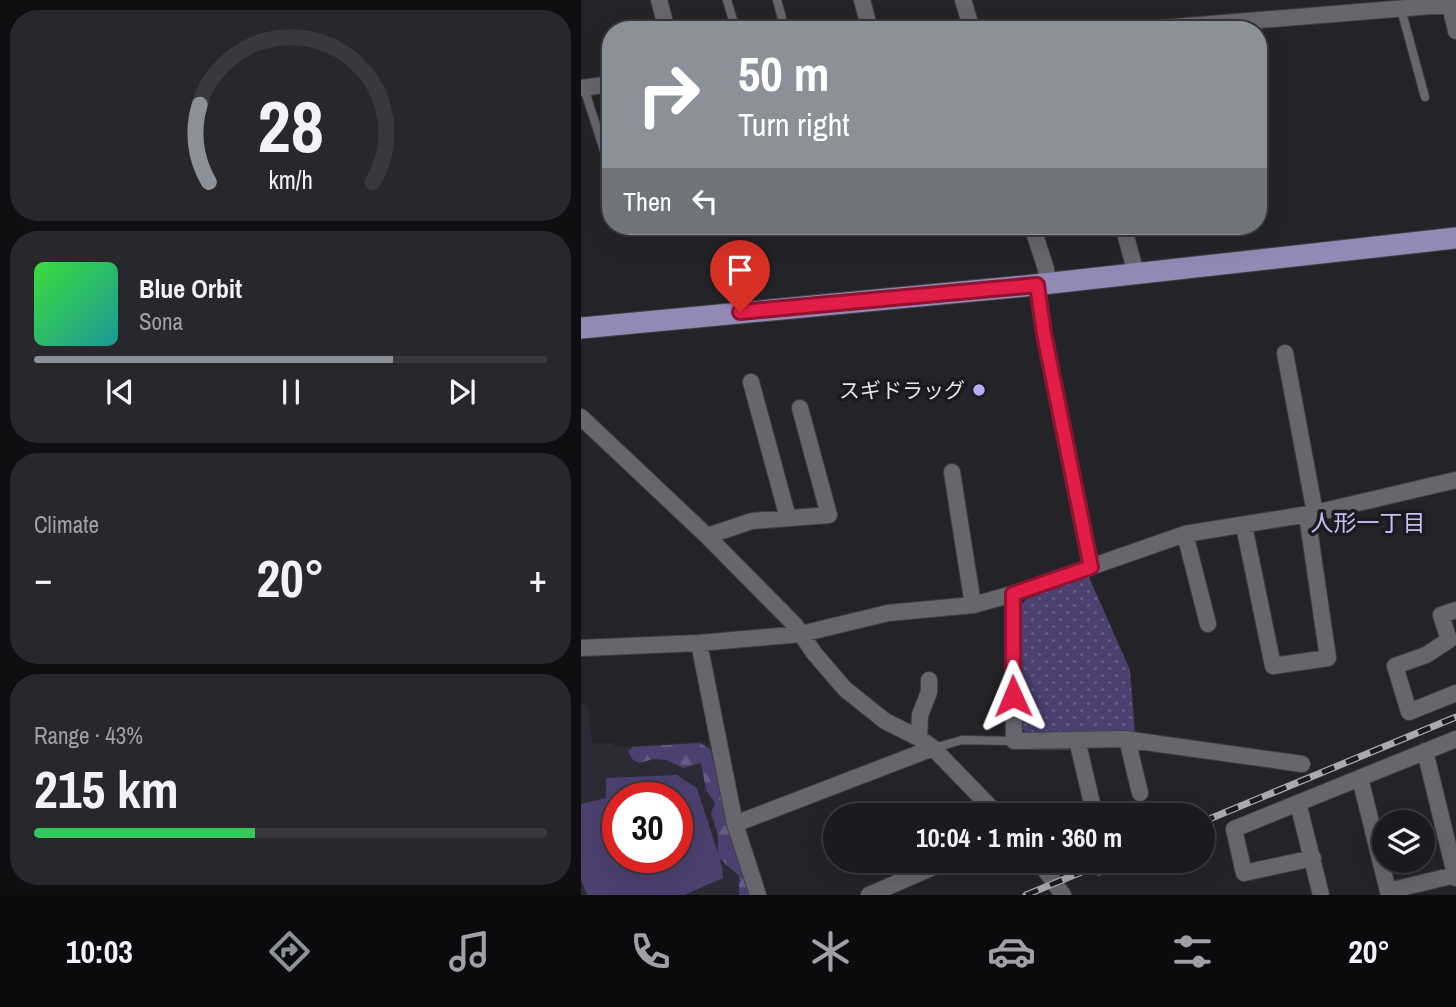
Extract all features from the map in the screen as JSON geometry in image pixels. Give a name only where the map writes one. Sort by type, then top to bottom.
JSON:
[{"type":"main road","points":[[581,328],[1042,284],[1456,238]]},
{"type":"street","points":[[659,0],[665,21]]},
{"type":"street","points":[[862,0],[868,21]]},
{"type":"street","points":[[963,0],[969,21]]},
{"type":"street","points":[[1212,21],[1254,16],[1401,9],[1452,3],[1456,31]]},
{"type":"street","points":[[583,88],[602,85]]},
{"type":"street","points":[[1035,235],[1046,269],[1042,284],[1046,347],[1091,567]]},
{"type":"street","points":[[1125,235],[1136,273]]},
{"type":"street","points":[[1244,526],[1273,666],[1328,658],[1311,514],[1285,353]]},
{"type":"street","points":[[751,382],[788,518]]},
{"type":"street","points":[[707,536],[752,521],[829,515],[800,408]]},
{"type":"street","points":[[583,423],[707,536],[795,625],[845,689],[885,721],[933,748],[986,803]]},
{"type":"street","points":[[952,472],[973,604]]},
{"type":"street","points":[[581,648],[699,643],[801,634],[888,613],[973,604],[1013,594],[1185,534],[1311,514],[1456,480]]},
{"type":"street","points":[[1185,534],[1208,624]]},
{"type":"street","points":[[1013,594],[1011,650],[1014,741],[1127,739],[1302,764]]},
{"type":"street","points":[[1456,610],[1441,615],[1449,640],[1426,655],[1395,666],[1409,712],[1456,693]]},
{"type":"street","points":[[699,643],[735,824],[758,895]]},
{"type":"street","points":[[919,738],[920,715],[929,692],[929,680]]},
{"type":"street","points":[[1127,739],[1140,793]]},
{"type":"street","points":[[1313,858],[1244,873],[1234,829],[1456,739]]},
{"type":"street","points":[[1077,740],[1092,803]]},
{"type":"street","points":[[735,824],[933,748]]},
{"type":"street","points":[[1360,778],[1389,893],[1456,876],[1425,751]]},
{"type":"street","points":[[1298,803],[1321,895]]},
{"type":"street","points":[[869,895],[919,873]]},
{"type":"street","points":[[1047,873],[1063,895]]},
{"type":"lane","points":[[727,0],[733,21]]},
{"type":"lane","points":[[778,0],[783,21]]},
{"type":"lane","points":[[1401,9],[1425,97]]},
{"type":"lane","points":[[583,88],[602,145]]},
{"type":"lane","points":[[933,748],[962,740],[1014,741]]},
{"type":"shaded area","points":[[581,705],[588,705],[592,743],[614,743],[615,747],[702,741],[713,746],[755,895],[581,895]]},
{"type":"green space","points":[[1088,575],[1130,670],[1135,733],[1027,733],[1022,729],[1021,604],[1027,599]]},
{"type":"green space","points":[[700,743],[710,749],[753,895],[739,895],[739,876],[718,857],[718,836],[711,813],[715,803],[706,790],[701,763],[683,768],[666,760],[653,759],[640,763],[633,760],[628,751],[633,747]]},
{"type":"green space","points":[[677,775],[688,782],[606,782],[606,778]]},
{"type":"green space","points":[[693,785],[697,788],[722,866],[723,878],[684,895],[587,895],[581,880],[581,804],[602,799],[602,873],[693,873]]},
{"type":"railway","points":[[1215,817],[1456,717]]},
{"type":"railway","points":[[1026,895],[1079,873]]},
{"type":"place","name":"スギドラッグ","points":[[979,390]]},
{"type":"district","name":"人形一丁目","points":[[1368,522]]},
{"type":"route","points":[[740,312],[1037,285],[1044,334],[1091,567],[1013,594],[1013,696]]}]
